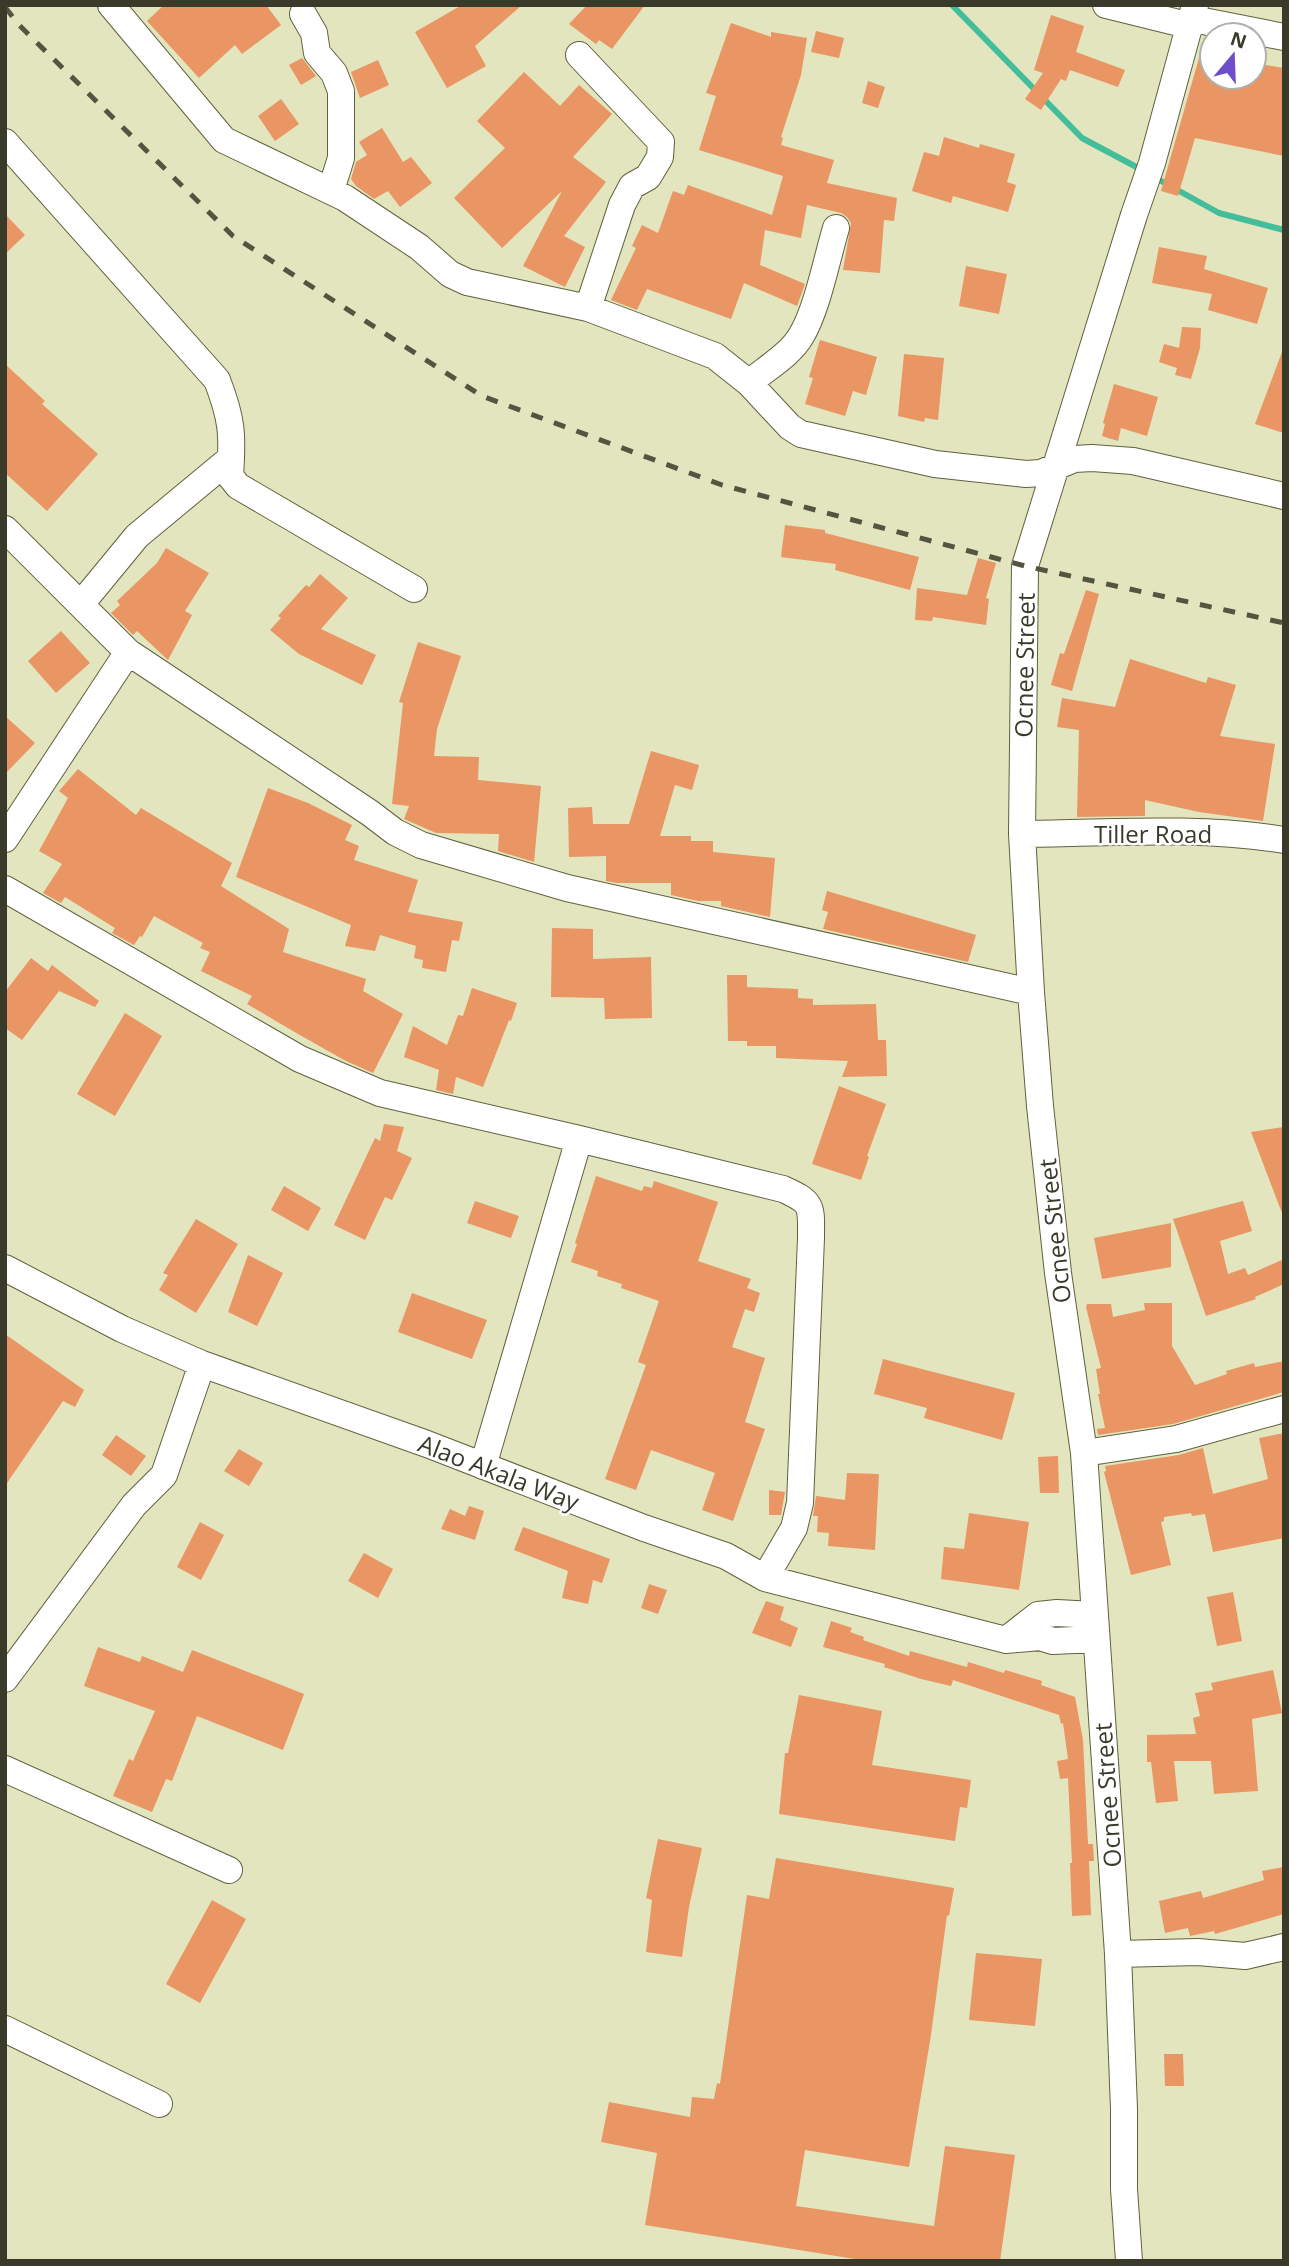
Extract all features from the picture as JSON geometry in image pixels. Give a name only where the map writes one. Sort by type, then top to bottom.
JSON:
[{"type":"street","points":[[1106,5],[1193,17],[1284,37]]},
{"type":"street","points":[[117,7],[223,139],[243,151],[331,190],[419,247],[450,274],[467,282],[588,308],[715,356],[749,383],[780,418],[801,434],[935,464],[1026,474],[1041,473],[1074,459],[1133,461],[1284,496]]},
{"type":"street","points":[[303,14],[314,33],[317,53],[334,74],[341,91],[341,158],[331,190]]},
{"type":"street","name":"Ocnee Street","points":[[1129,2261],[1124,2189],[1118,1954],[1084,1453],[1058,1273],[1031,992],[1022,834],[1025,566],[1133,215],[1152,163],[1193,17]]},
{"type":"street","points":[[579,55],[661,142],[660,157],[648,177],[632,186],[622,205],[588,308]]},
{"type":"street","points":[[5,142],[217,380],[228,409],[233,436],[230,476],[238,486],[414,589]]},
{"type":"street","points":[[749,383],[802,335],[836,228]]},
{"type":"street","points":[[81,604],[137,536],[231,458]]},
{"type":"street","points":[[5,529],[128,652],[395,832],[421,845],[567,888],[1031,992]]},
{"type":"street","points":[[5,839],[128,652]]},
{"type":"street","name":"Tiller Road","points":[[1022,834],[1206,832],[1248,834],[1284,840]]},
{"type":"street","points":[[5,889],[300,1059],[380,1093],[783,1189],[802,1198],[811,1209],[800,1503],[793,1528],[765,1578]]},
{"type":"street","points":[[483,1466],[579,1139]]},
{"type":"street","name":"Alao Akala Way","points":[[5,1268],[122,1329],[202,1364],[726,1556],[765,1578],[1006,1640],[1040,1637],[1053,1641],[1095,1627]]},
{"type":"street","points":[[5,1679],[134,1505],[164,1475],[202,1364]]},
{"type":"street","points":[[1084,1453],[1176,1439],[1284,1409]]},
{"type":"street","points":[[1057,1613],[1071,1601],[1091,1575]]},
{"type":"street","points":[[1006,1640],[1038,1615],[1057,1613],[1095,1627]]},
{"type":"street","points":[[1053,1641],[1071,1653],[1099,1684]]},
{"type":"street","points":[[5,1769],[229,1870]]},
{"type":"street","points":[[1118,1954],[1198,1952],[1245,1956],[1284,1947]]},
{"type":"street","points":[[5,2029],[159,2104]]},
{"type":"building","points":[[164,5],[266,5],[281,25],[242,54],[235,45],[199,78],[147,21]]},
{"type":"building","points":[[462,5],[522,5],[475,46],[486,66],[447,88],[415,32]]},
{"type":"building","points":[[587,5],[645,5],[612,49],[599,40],[596,44],[569,24]]},
{"type":"building","points":[[1051,15],[1084,26],[1076,52],[1125,70],[1118,87],[1070,70],[1066,81],[1061,79],[1041,110],[1025,99],[1043,73],[1034,70]]},
{"type":"building","points":[[731,23],[771,37],[771,32],[807,38],[801,75],[781,137],[781,145],[834,160],[827,183],[897,198],[894,221],[884,220],[880,273],[843,270],[851,223],[841,213],[807,205],[801,238],[765,230],[760,265],[805,284],[797,306],[744,283],[731,319],[647,289],[637,310],[611,300],[636,248],[632,246],[642,225],[658,233],[673,191],[684,195],[688,185],[772,215],[783,176],[699,150],[716,96],[706,93]]},
{"type":"building","points":[[816,31],[844,38],[839,58],[811,52]]},
{"type":"building","points":[[302,58],[316,76],[301,85],[289,65]]},
{"type":"building","points":[[378,60],[389,85],[360,98],[351,72]]},
{"type":"building","points":[[1198,62],[1198,91],[1268,91],[1268,65],[1284,68],[1284,156],[1195,138],[1178,196],[1161,191]]},
{"type":"building","points":[[524,72],[560,106],[579,85],[612,114],[573,157],[606,182],[564,236],[585,247],[565,287],[523,266],[562,191],[502,248],[454,198],[505,148],[477,121]]},
{"type":"building","points":[[868,81],[885,87],[878,108],[862,103]]},
{"type":"building","points":[[281,99],[299,124],[275,141],[258,116]]},
{"type":"building","points":[[382,128],[403,162],[411,157],[432,183],[400,207],[388,191],[374,199],[351,179],[356,162],[367,155],[359,142]]},
{"type":"building","points":[[944,137],[979,148],[980,144],[1015,154],[1007,182],[1016,185],[1008,212],[953,196],[951,203],[912,191],[924,152],[939,156]]},
{"type":"building","points":[[5,214],[25,235],[5,254]]},
{"type":"building","points":[[1159,247],[1207,256],[1204,269],[1268,288],[1257,324],[1208,310],[1212,294],[1152,283]]},
{"type":"building","points":[[966,266],[1007,274],[999,314],[959,306]]},
{"type":"building","points":[[1182,327],[1201,328],[1200,348],[1191,379],[1175,375],[1177,368],[1159,362],[1164,344],[1179,348]]},
{"type":"building","points":[[820,340],[877,357],[866,395],[853,391],[845,416],[805,404],[813,378],[809,377]]},
{"type":"building","points":[[1282,352],[1284,353],[1284,433],[1255,424]]},
{"type":"building","points":[[904,354],[944,358],[938,420],[925,418],[924,422],[898,416]]},
{"type":"building","points":[[5,364],[45,401],[42,404],[98,454],[47,511],[5,473]]},
{"type":"building","points":[[1114,384],[1158,397],[1147,436],[1121,428],[1118,441],[1102,436]]},
{"type":"building","points":[[785,525],[825,530],[825,533],[919,557],[910,590],[835,570],[836,564],[781,557]]},
{"type":"building","points":[[166,548],[209,573],[185,611],[192,615],[168,660],[137,631],[133,635],[111,613],[120,605],[117,601],[157,563]]},
{"type":"building","points":[[978,558],[996,563],[986,598],[989,599],[986,625],[933,617],[932,621],[915,620],[917,588],[967,595]]},
{"type":"building","points":[[320,574],[348,598],[321,629],[376,655],[362,685],[299,654],[270,630],[281,618],[278,616],[306,585],[309,587]]},
{"type":"building","points":[[1086,590],[1099,594],[1072,691],[1051,685],[1060,653],[1064,654]]},
{"type":"building","points":[[61,631],[90,663],[56,693],[28,661]]},
{"type":"building","points":[[418,642],[461,656],[437,729],[434,756],[479,757],[478,780],[541,786],[534,862],[498,851],[499,834],[436,833],[404,819],[409,806],[392,804],[403,703],[399,702]]},
{"type":"building","points":[[1130,659],[1206,683],[1208,677],[1236,685],[1220,736],[1275,744],[1263,821],[1199,812],[1145,800],[1145,816],[1077,817],[1079,730],[1057,727],[1062,698],[1115,707]]},
{"type":"building","points":[[5,716],[35,743],[5,774]]},
{"type":"building","points":[[651,751],[699,765],[692,790],[675,785],[660,836],[691,836],[691,841],[713,841],[713,852],[775,858],[770,917],[721,906],[721,901],[698,901],[671,895],[671,883],[606,881],[606,856],[569,857],[568,808],[592,807],[593,824],[629,824]]},
{"type":"building","points":[[78,769],[136,815],[141,808],[232,863],[221,886],[289,929],[283,952],[366,979],[363,991],[403,1014],[373,1073],[346,1061],[247,1004],[252,996],[201,971],[210,952],[200,948],[203,943],[154,916],[134,945],[112,933],[115,928],[65,897],[61,903],[43,893],[62,864],[39,851],[68,798],[59,791]]},
{"type":"building","points":[[268,788],[308,803],[352,825],[345,840],[359,846],[354,860],[418,880],[408,912],[463,922],[459,941],[452,940],[446,972],[422,968],[423,960],[414,958],[416,946],[380,935],[375,951],[345,946],[351,925],[236,877]]},
{"type":"building","points":[[827,891],[976,935],[968,962],[823,929],[828,912],[822,910]]},
{"type":"building","points":[[552,928],[593,929],[593,959],[651,957],[652,1018],[605,1019],[604,998],[551,997]]},
{"type":"building","points":[[31,958],[48,971],[52,965],[99,1001],[95,1007],[59,991],[22,1040],[5,1028],[5,992]]},
{"type":"building","points":[[727,975],[747,975],[747,987],[798,989],[798,998],[813,999],[813,1005],[876,1004],[878,1040],[886,1040],[887,1076],[842,1077],[848,1061],[776,1058],[776,1046],[747,1046],[747,1041],[728,1041]]},
{"type":"building","points":[[472,988],[517,1003],[511,1021],[509,1020],[483,1087],[456,1077],[453,1094],[436,1090],[439,1070],[404,1057],[413,1026],[447,1045],[458,1015],[463,1016]]},
{"type":"building","points":[[125,1013],[162,1036],[115,1116],[77,1094]]},
{"type":"building","points":[[839,1086],[886,1104],[861,1180],[812,1164]]},
{"type":"building","points":[[384,1124],[404,1127],[397,1151],[412,1158],[392,1200],[385,1197],[365,1240],[334,1225],[375,1138],[380,1141]]},
{"type":"building","points":[[1284,1127],[1284,1212],[1282,1213],[1251,1132]]},
{"type":"building","points":[[596,1176],[642,1191],[644,1186],[652,1188],[654,1181],[718,1202],[698,1261],[751,1279],[747,1288],[760,1293],[754,1312],[745,1309],[732,1347],[765,1358],[745,1422],[765,1429],[733,1521],[702,1510],[715,1473],[651,1450],[636,1490],[605,1479],[646,1365],[638,1362],[659,1301],[621,1288],[622,1284],[597,1276],[598,1271],[571,1262]]},
{"type":"building","points":[[284,1186],[321,1208],[308,1231],[271,1210]]},
{"type":"building","points":[[475,1201],[519,1216],[511,1238],[467,1223]]},
{"type":"building","points":[[1243,1201],[1252,1231],[1220,1241],[1228,1274],[1245,1268],[1248,1275],[1284,1259],[1284,1284],[1255,1297],[1256,1299],[1206,1316],[1173,1219]]},
{"type":"building","points":[[196,1219],[238,1244],[196,1313],[159,1290],[168,1275],[163,1273]]},
{"type":"building","points":[[1171,1223],[1171,1267],[1102,1279],[1094,1238]]},
{"type":"building","points":[[248,1255],[283,1273],[257,1326],[228,1312]]},
{"type":"building","points":[[412,1293],[487,1320],[472,1359],[398,1332]]},
{"type":"building","points":[[1144,1303],[1172,1303],[1172,1346],[1195,1385],[1227,1374],[1226,1371],[1254,1363],[1255,1367],[1284,1361],[1284,1392],[1173,1424],[1098,1435],[1097,1429],[1105,1428],[1096,1369],[1101,1368],[1087,1304],[1111,1304],[1113,1317],[1145,1310]]},
{"type":"building","points":[[5,1334],[84,1390],[75,1407],[63,1401],[5,1486]]},
{"type":"building","points":[[883,1359],[1015,1393],[1002,1440],[924,1418],[927,1408],[874,1394]]},
{"type":"building","points":[[1284,1433],[1284,1538],[1213,1552],[1205,1514],[1164,1517],[1161,1522],[1171,1565],[1131,1575],[1104,1472],[1105,1466],[1179,1455],[1203,1448],[1213,1494],[1268,1479],[1259,1438]]},
{"type":"building","points":[[116,1435],[146,1456],[131,1476],[102,1455]]},
{"type":"building","points":[[239,1449],[263,1463],[249,1486],[224,1471]]},
{"type":"building","points":[[1058,1456],[1059,1493],[1040,1493],[1038,1457]]},
{"type":"building","points":[[847,1473],[879,1474],[875,1550],[828,1546],[829,1533],[817,1532],[818,1516],[813,1516],[816,1496],[845,1500]]},
{"type":"building","points":[[769,1490],[785,1492],[781,1515],[769,1515]]},
{"type":"building","points":[[469,1506],[484,1511],[475,1540],[441,1529],[450,1509],[465,1516]]},
{"type":"building","points":[[969,1513],[1029,1522],[1019,1590],[941,1579],[944,1547],[964,1549]]},
{"type":"building","points":[[200,1522],[224,1535],[201,1580],[177,1567]]},
{"type":"building","points":[[523,1527],[610,1559],[602,1583],[593,1580],[588,1604],[562,1598],[568,1571],[514,1550]]},
{"type":"building","points":[[364,1553],[393,1569],[378,1598],[348,1581]]},
{"type":"building","points":[[649,1584],[667,1590],[658,1614],[641,1608]]},
{"type":"building","points":[[1233,1592],[1242,1641],[1217,1646],[1207,1597]]},
{"type":"building","points":[[766,1601],[784,1607],[780,1620],[798,1628],[791,1647],[752,1633]]},
{"type":"building","points":[[831,1621],[852,1628],[850,1632],[864,1637],[863,1640],[909,1656],[910,1651],[967,1667],[968,1662],[1004,1673],[1005,1670],[1042,1681],[1041,1685],[1075,1697],[1083,1740],[1088,1844],[1093,1844],[1094,1861],[1089,1861],[1091,1915],[1072,1916],[1068,1778],[1060,1779],[1057,1761],[1068,1759],[1063,1723],[1061,1724],[1059,1715],[953,1680],[951,1686],[921,1679],[884,1667],[885,1664],[823,1647]]},
{"type":"building","points":[[98,1647],[140,1662],[142,1656],[183,1672],[192,1650],[304,1694],[283,1750],[197,1716],[172,1781],[166,1779],[152,1812],[113,1796],[129,1759],[133,1761],[155,1711],[84,1686]]},
{"type":"building","points":[[1273,1670],[1282,1713],[1252,1719],[1258,1791],[1214,1794],[1211,1761],[1174,1761],[1178,1801],[1156,1803],[1151,1762],[1147,1762],[1147,1735],[1196,1734],[1193,1718],[1200,1716],[1195,1693],[1213,1690],[1211,1683]]},
{"type":"building","points":[[799,1695],[882,1711],[872,1765],[971,1780],[967,1808],[960,1807],[955,1841],[779,1814],[785,1753],[788,1753]]},
{"type":"building","points":[[658,1839],[702,1848],[689,1907],[682,1957],[646,1952],[652,1900],[646,1898]]},
{"type":"building","points":[[776,1858],[954,1888],[949,1916],[947,1915],[909,2167],[805,2150],[796,2206],[934,2226],[945,2146],[1015,2155],[1000,2261],[867,2261],[645,2225],[657,2153],[601,2142],[609,2102],[690,2117],[692,2097],[714,2099],[717,2083],[720,2084],[747,1895],[769,1899]]},
{"type":"building","points":[[1284,1867],[1284,1914],[1215,1934],[1214,1931],[1190,1936],[1188,1928],[1165,1933],[1159,1901],[1201,1891],[1203,1898],[1264,1880],[1262,1871]]},
{"type":"building","points":[[212,1900],[246,1919],[200,2003],[166,1984]]},
{"type":"building","points":[[976,1953],[1042,1959],[1035,2026],[969,2020]]},
{"type":"building","points":[[1164,2054],[1183,2054],[1184,2086],[1165,2086]]},
{"type":"waterway","points":[[952,5],[1082,138],[1142,170]]},
{"type":"waterway","points":[[1154,177],[1219,213],[1284,230]]},
{"type":"railway","points":[[5,7],[19,25],[233,236],[482,396],[722,485],[1025,566],[1284,623]]}]
